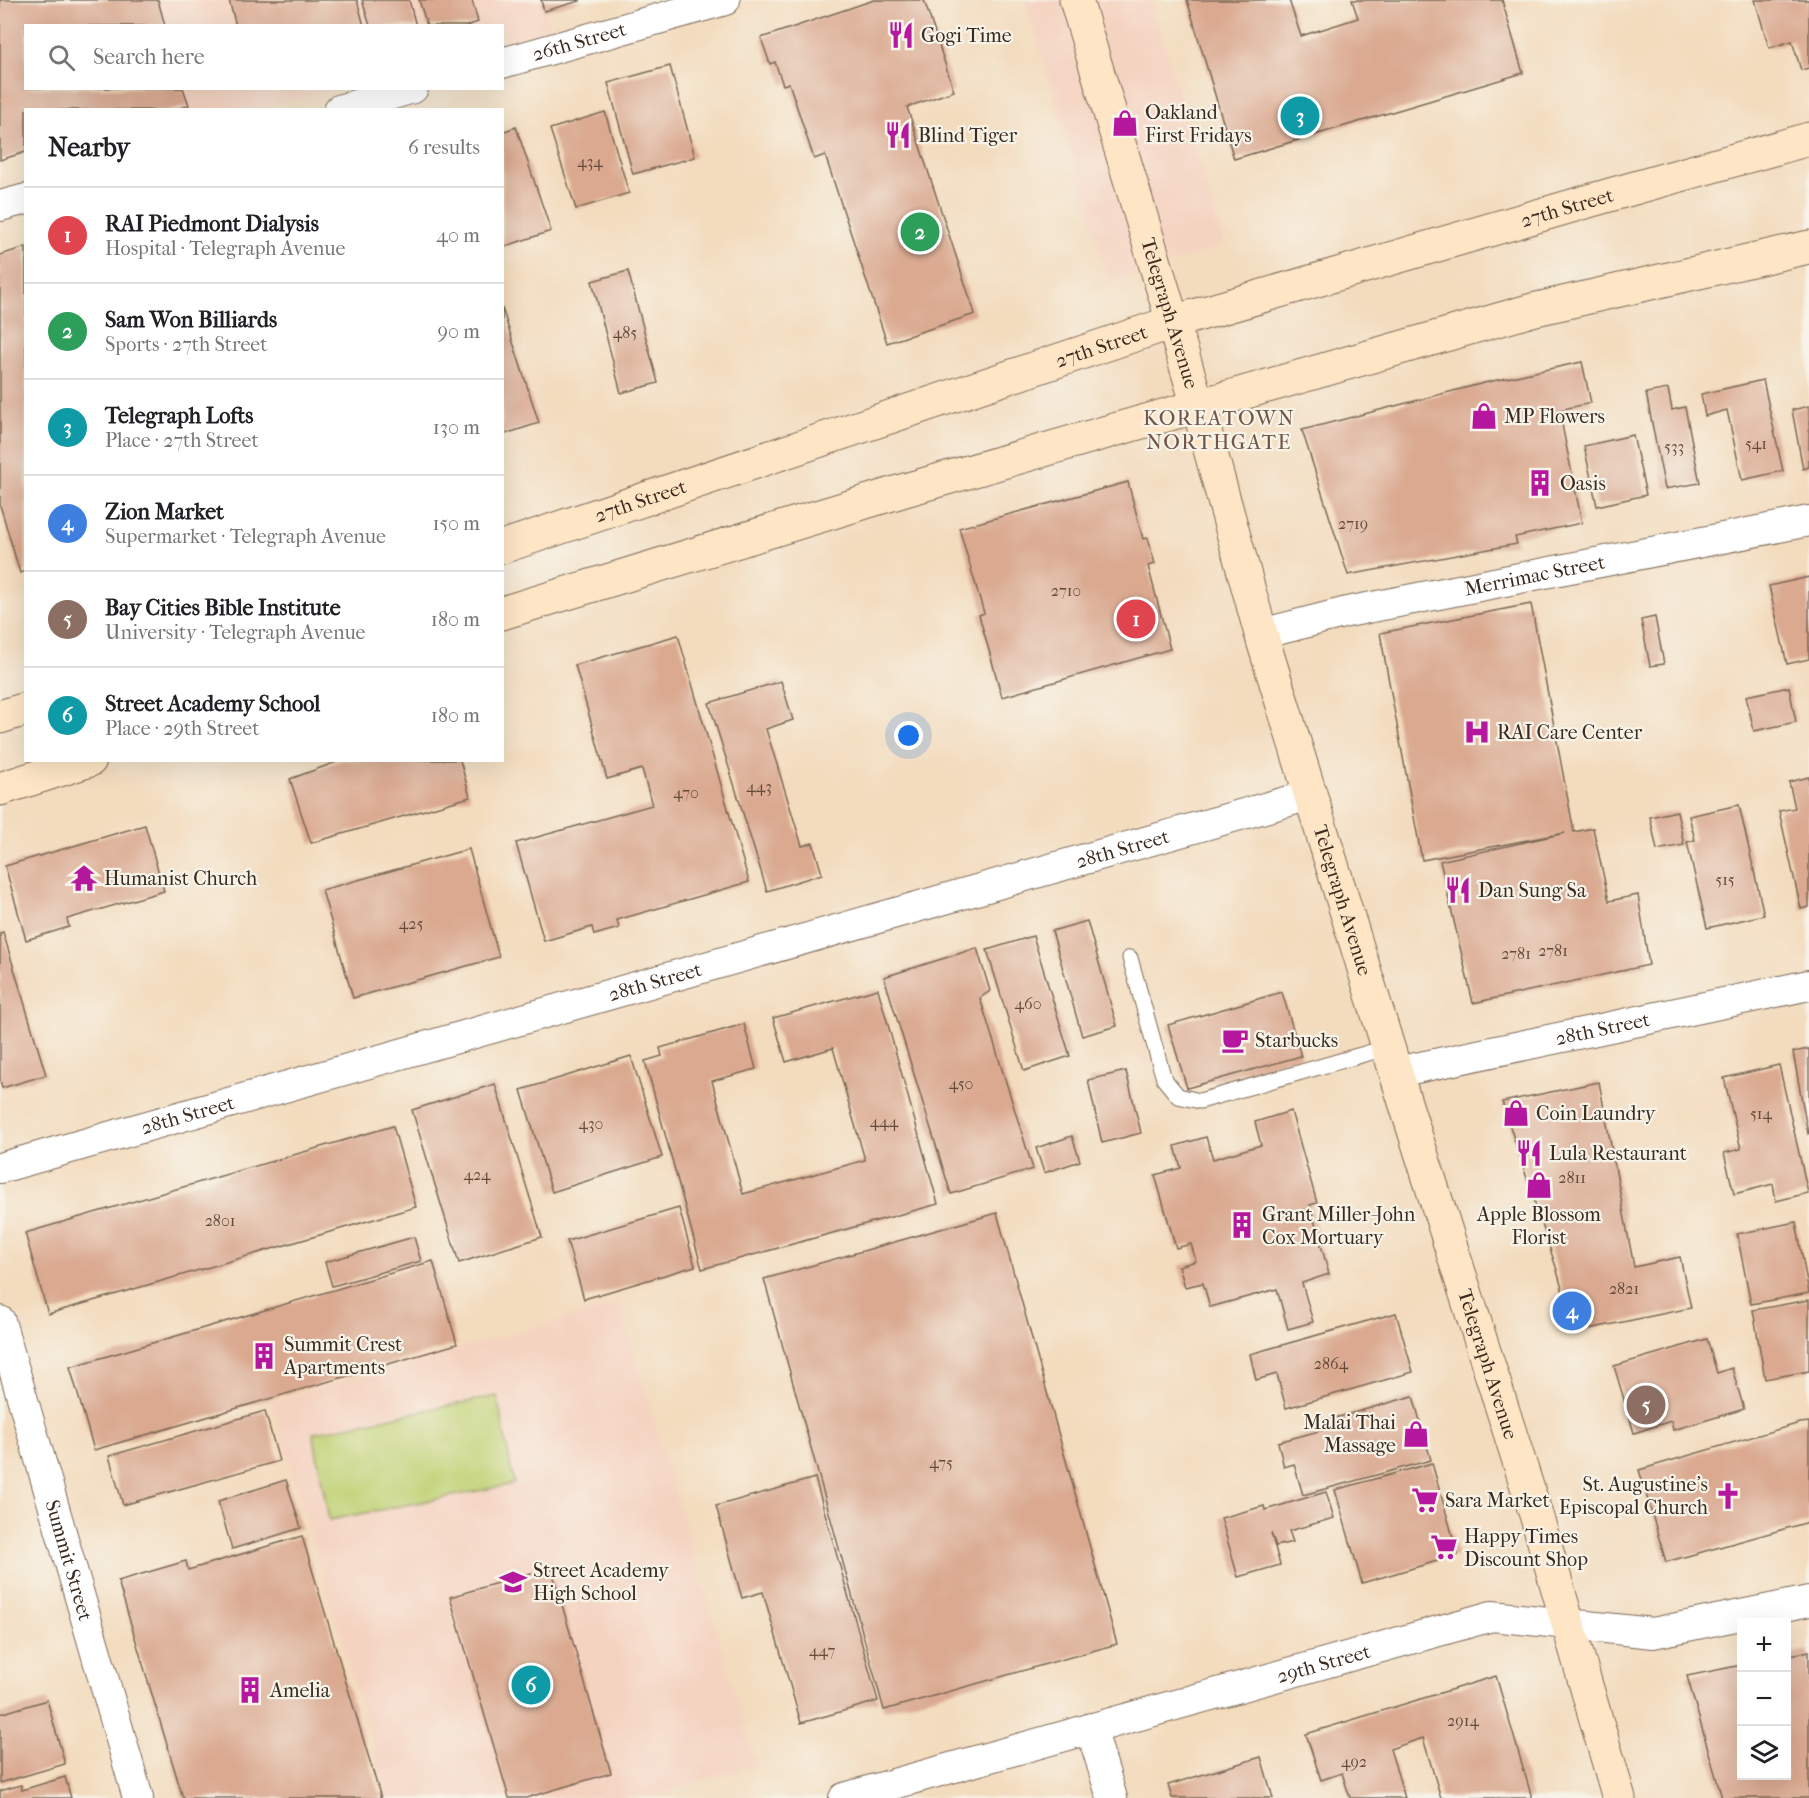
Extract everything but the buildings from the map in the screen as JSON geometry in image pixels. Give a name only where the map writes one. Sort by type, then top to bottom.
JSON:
[{"type":"street","name":"26th Street","points":[[504,62],[725,0]]},
{"type":"street","name":"Telegraph Avenue","points":[[1076,0],[1198,406],[1261,634],[1538,1521],[1619,1798]]},
{"type":"street","points":[[346,108],[406,90]]},
{"type":"street","name":"27th Street","points":[[504,546],[1173,322],[1809,139]]},
{"type":"street","points":[[0,206],[24,200]]},
{"type":"street","points":[[504,612],[905,490],[1532,310],[1809,247]]},
{"type":"street","name":"Merrimac Street","points":[[1261,634],[1347,612],[1809,521]]},
{"type":"street","points":[[0,717],[24,710]]},
{"type":"street","points":[[0,789],[84,762]]},
{"type":"street","name":"28th Street","points":[[0,1168],[1310,795]]},
{"type":"street","name":"28th Street","points":[[1393,1059],[1809,985]]},
{"type":"street","name":"Summit Street","points":[[0,1321],[138,1798]]},
{"type":"street","name":"29th Street","points":[[844,1798],[1492,1617],[1653,1633],[1809,1600]]},
{"type":"street","points":[[1091,1728],[1112,1798]]},
{"type":"lane","points":[[1130,958],[1164,1079],[1178,1096],[1200,1101],[1393,1059]]},
{"type":"shaded area","points":[[3,0],[541,0],[550,29],[504,42],[504,24],[24,24]]},
{"type":"shaded area","name":"Oakland First Fridays","points":[[1025,0],[1151,0],[1224,245],[1109,282]]},
{"type":"shaded area","points":[[29,90],[328,90],[263,108],[35,108]]},
{"type":"shaded area","name":"Street Academy High School","points":[[619,1304],[756,1764],[646,1798],[388,1798],[271,1401]]},
{"type":"green space","points":[[497,1396],[514,1484],[329,1520],[313,1433]]},
{"type":"place","name":"Gogi Time","points":[[901,35]]},
{"type":"place","name":"Telegraph Lofts","points":[[1300,116]]},
{"type":"place","name":"Oakland First Fridays","points":[[1125,123]]},
{"type":"place","name":"Blind Tiger","points":[[898,135]]},
{"type":"place","name":"Sam Won Billiards","points":[[920,232]]},
{"type":"place","name":"MP Flowers","points":[[1484,416]]},
{"type":"place","name":"Oasis","points":[[1540,483]]},
{"type":"place","name":"RAI Piedmont Dialysis","points":[[1136,619]]},
{"type":"place","name":"RAI Care Center","points":[[1477,732]]},
{"type":"place","name":"Humanist Church","points":[[84,878]]},
{"type":"place","name":"Dan Sung Sa","points":[[1458,890]]},
{"type":"place","name":"Starbucks","points":[[1235,1040]]},
{"type":"place","name":"Coin Laundry","points":[[1516,1113]]},
{"type":"place","name":"Lula Restaurant","points":[[1529,1153]]},
{"type":"place","name":"Apple Blossom Florist","points":[[1539,1185]]},
{"type":"place","name":"Grant Miller-John Cox Mortuary","points":[[1242,1225]]},
{"type":"place","name":"Zion Market","points":[[1572,1311]]},
{"type":"place","name":"Summit Crest Apartments","points":[[264,1356]]},
{"type":"place","name":"Bay Cities Bible Institute","points":[[1646,1405]]},
{"type":"place","name":"Malai Thai Massage","points":[[1416,1434]]},
{"type":"place","name":"St. Augustine's Episcopal Church","points":[[1728,1496]]},
{"type":"place","name":"Sara Market","points":[[1425,1500]]},
{"type":"place","name":"Happy Times Discount Shop","points":[[1444,1547]]},
{"type":"place","name":"Street Academy High School","points":[[513,1582]]},
{"type":"place","name":"Street Academy School","points":[[531,1685]]},
{"type":"place","name":"Amelia","points":[[250,1690]]},
{"type":"district","name":"KOREATOWN NORTHGATE","points":[[1219,430]]}]
